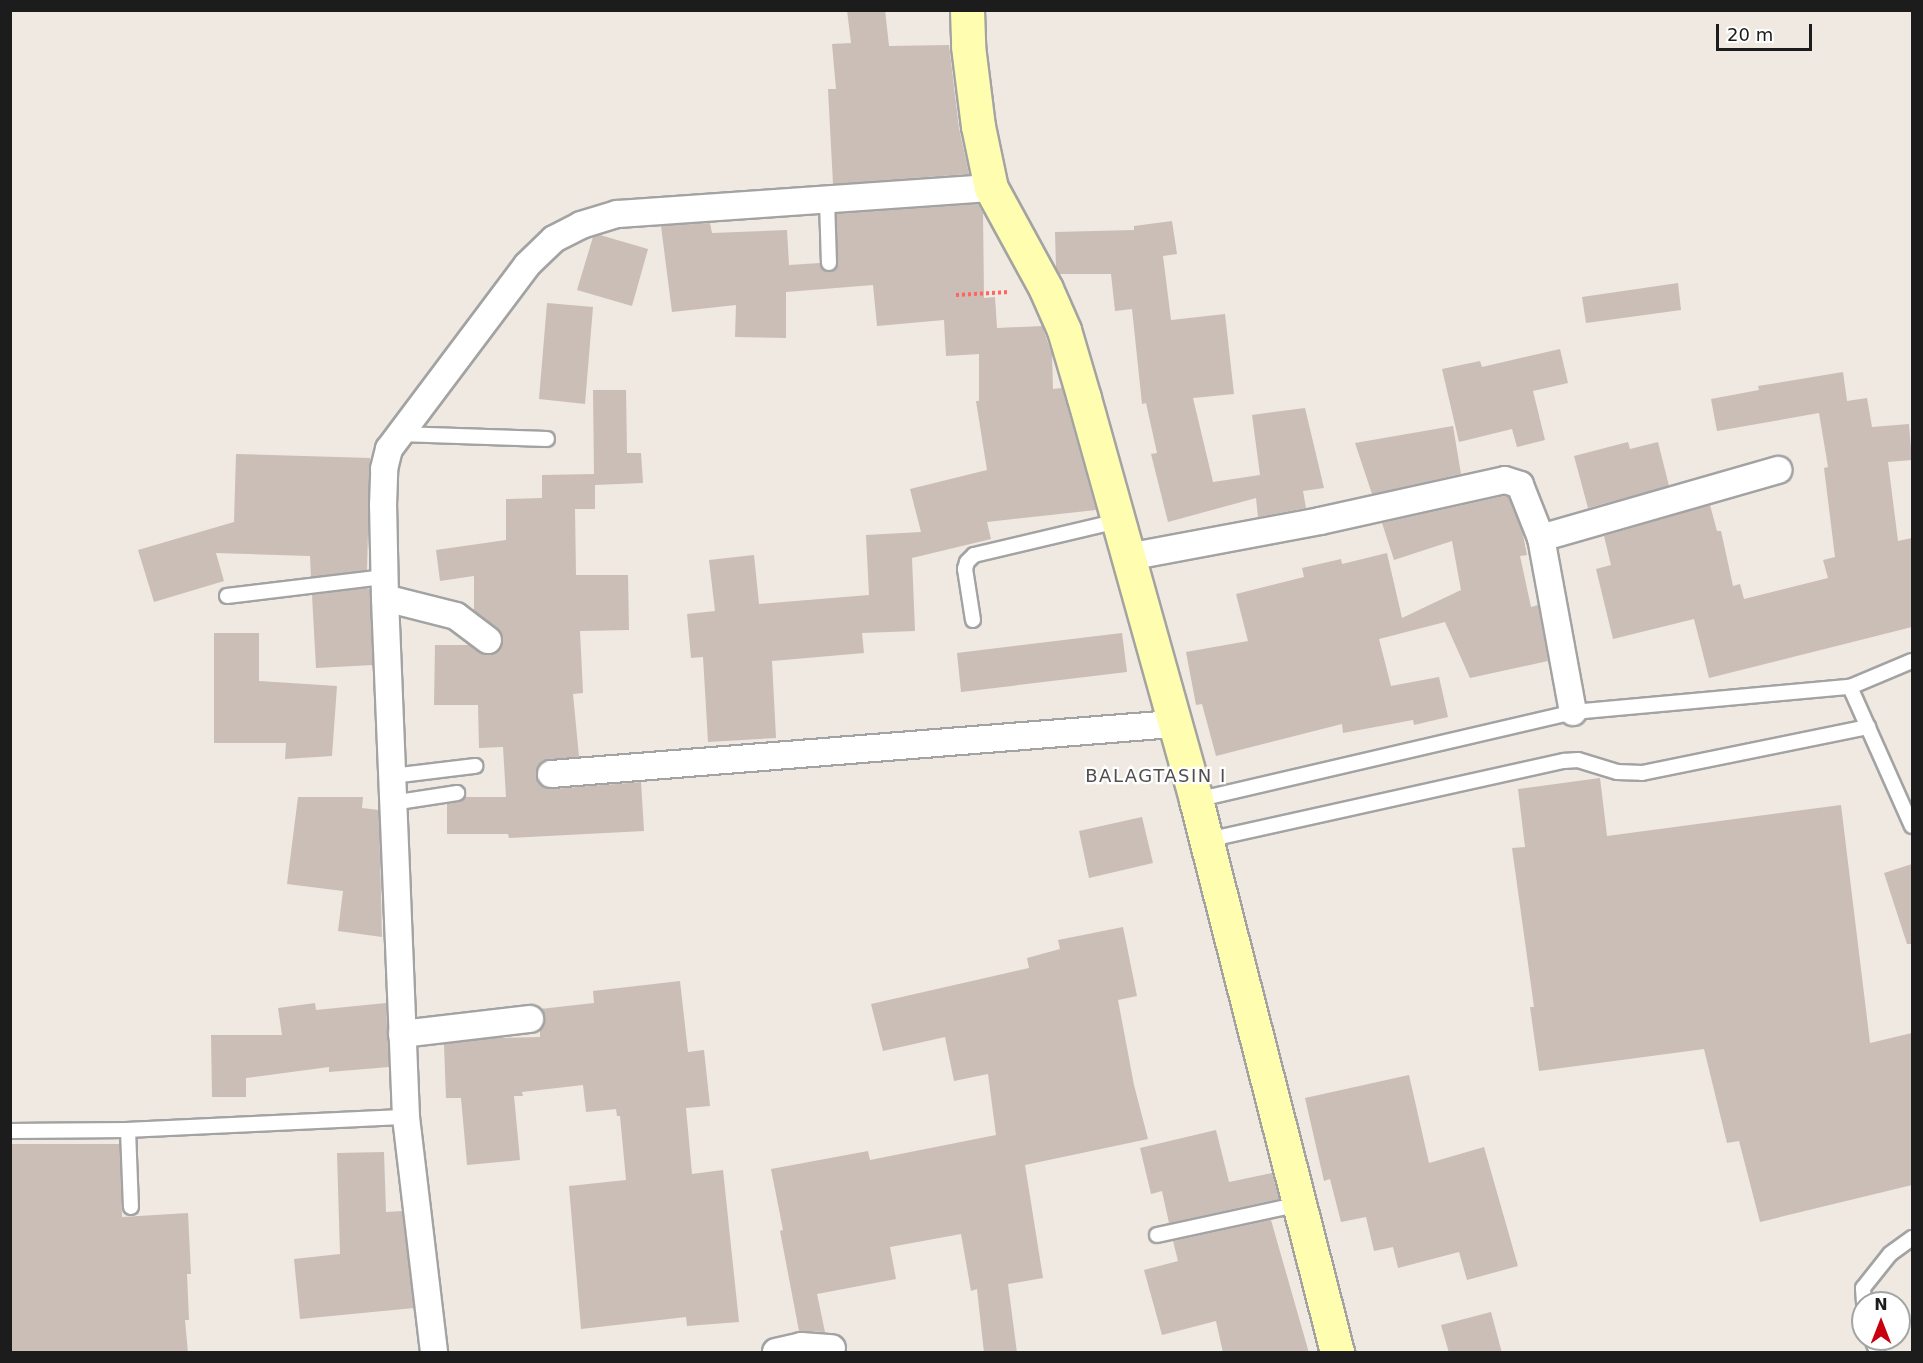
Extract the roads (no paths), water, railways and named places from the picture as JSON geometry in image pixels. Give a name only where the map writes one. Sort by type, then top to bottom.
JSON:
[{"type":"street","points":[[968,10],[968,46],[978,126],[991,188],[1046,289],[1064,330],[1207,840],[1337,1353]]},
{"type":"street","points":[[434,1353],[406,1117],[385,587],[384,469],[389,449],[527,265],[554,239],[581,225],[616,214],[991,188]]},
{"type":"street","points":[[1540,538],[1778,470]]},
{"type":"street","points":[[1128,557],[1320,520],[1505,480],[1520,485],[1540,538],[1573,712]]},
{"type":"street","points":[[385,587],[456,616],[488,640]]},
{"type":"street","points":[[551,774],[1173,724]]},
{"type":"street","points":[[402,1034],[530,1019]]},
{"type":"street","points":[[776,1353],[801,1346],[832,1348]]},
{"type":"lane","points":[[827,200],[829,263]]},
{"type":"lane","points":[[399,434],[548,439]]},
{"type":"lane","points":[[973,620],[965,569],[967,562],[974,555],[1118,521]]},
{"type":"lane","points":[[227,596],[385,587]]},
{"type":"lane","points":[[1196,800],[1573,712],[1850,687],[1912,661]]},
{"type":"lane","points":[[1850,687],[1912,826]]},
{"type":"lane","points":[[1207,840],[1564,761],[1578,760],[1617,772],[1642,773],[1868,727]]},
{"type":"lane","points":[[392,776],[475,765]]},
{"type":"lane","points":[[392,803],[457,793]]},
{"type":"lane","points":[[10,1131],[128,1130],[406,1117]]},
{"type":"lane","points":[[128,1130],[131,1207]]},
{"type":"lane","points":[[1157,1235],[1300,1204]]},
{"type":"lane","points":[[1863,1291],[1863,1288],[1890,1254],[1912,1238]]},
{"type":"district","name":"BALAGTASIN I","points":[[1156,776]]}]
